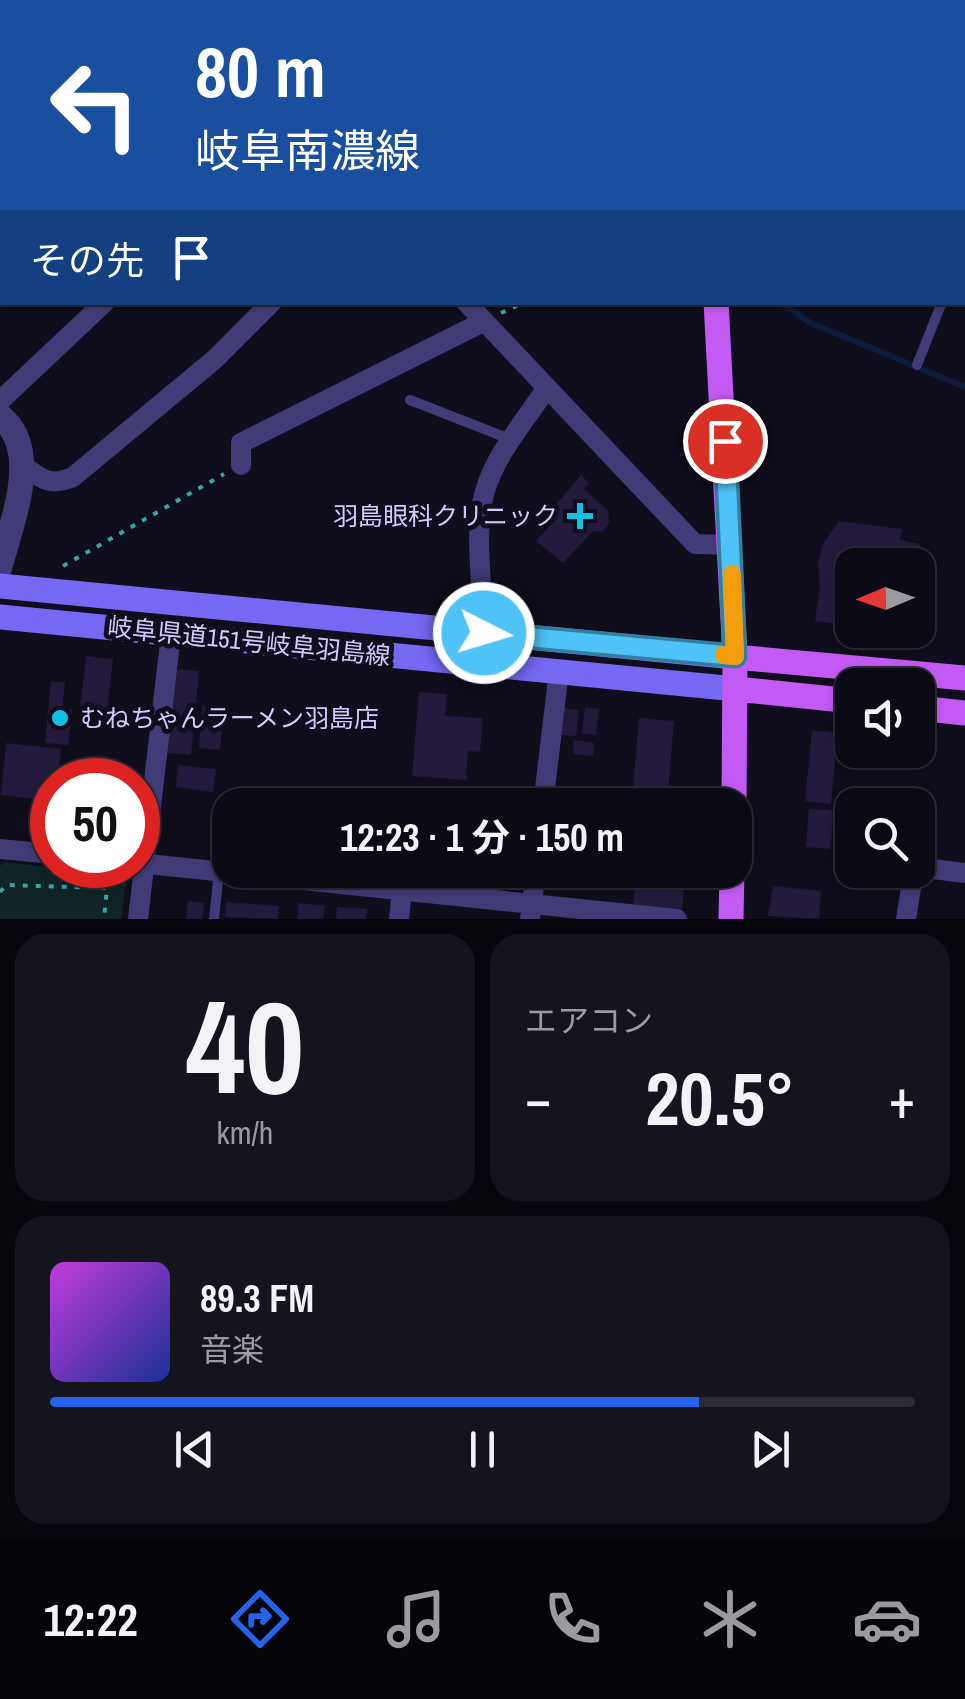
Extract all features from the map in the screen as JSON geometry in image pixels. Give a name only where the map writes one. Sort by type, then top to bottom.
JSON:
[{"type":"main road","points":[[716,305],[731,545],[736,689],[734,788]]},
{"type":"main road","points":[[0,586],[965,678]]},
{"type":"main road","name":"岐阜県道151号岐阜羽島線","points":[[0,617],[736,689]]},
{"type":"main road","points":[[736,689],[835,699]]},
{"type":"main road","points":[[935,710],[965,713]]},
{"type":"main road","points":[[731,919],[732,888]]},
{"type":"street","points":[[0,401],[103,305]]},
{"type":"street","points":[[22,465],[58,484],[73,477],[215,359],[269,305]]},
{"type":"street","points":[[469,305],[695,544],[731,545]]},
{"type":"street","points":[[241,464],[240,443],[483,322]]},
{"type":"street","points":[[484,633],[480,516],[485,489],[546,390]]},
{"type":"street","points":[[0,416],[16,434],[22,465],[0,567]]},
{"type":"street","points":[[155,758],[171,634]]},
{"type":"street","points":[[545,788],[559,672]]},
{"type":"street","points":[[0,849],[30,852]]},
{"type":"street","points":[[160,865],[212,870]]},
{"type":"street","points":[[935,871],[965,873]]},
{"type":"street","points":[[138,919],[140,888]]},
{"type":"street","points":[[383,888],[531,912],[677,919]]},
{"type":"street","points":[[906,919],[912,888]]},
{"type":"street","points":[[399,919],[402,890]]},
{"type":"lane","points":[[917,365],[941,305]]},
{"type":"lane","points":[[410,400],[513,440]]},
{"type":"lane","points":[[214,919],[217,888]]},
{"type":"path","points":[[64,566],[241,464]]},
{"type":"path","points":[[0,892],[6,885],[107,888],[104,919]]},
{"type":"green space","points":[[4,862],[30,865],[30,888],[125,888],[121,919],[0,919],[0,866]]},
{"type":"building","name":"羽島眼科クリニック","points":[[581,475],[589,483],[584,489],[608,510],[609,523],[602,532],[593,531],[563,563],[536,541],[555,520],[549,513]]},
{"type":"building","points":[[839,521],[902,529],[900,540],[920,544],[919,548],[835,548],[835,624],[815,621],[822,546]]},
{"type":"building","points":[[86,656],[113,659],[107,713],[80,710]]},
{"type":"building","points":[[176,669],[199,671],[191,755],[167,753]]},
{"type":"building","points":[[51,681],[65,682],[62,710],[72,710],[68,745],[45,743]]},
{"type":"building","points":[[419,692],[447,694],[445,716],[483,718],[480,752],[468,751],[466,780],[412,776]]},
{"type":"building","points":[[202,706],[224,709],[220,750],[199,748]]},
{"type":"building","points":[[585,707],[599,709],[596,735],[582,734]]},
{"type":"building","points":[[563,708],[579,710],[576,736],[560,735]]},
{"type":"building","points":[[639,718],[674,721],[668,788],[633,788]]},
{"type":"building","points":[[812,731],[835,732],[831,804],[805,801]]},
{"type":"building","points":[[574,740],[594,743],[593,756],[573,754]]},
{"type":"building","points":[[6,743],[61,749],[60,758],[30,758],[30,798],[1,795]]},
{"type":"building","points":[[178,765],[216,769],[212,792],[176,787]]},
{"type":"building","points":[[809,809],[834,810],[830,849],[806,847]]},
{"type":"building","points":[[773,886],[821,891],[819,919],[768,916]]},
{"type":"building","points":[[635,888],[684,889],[682,909],[633,905]]},
{"type":"building","points":[[188,901],[204,903],[202,919],[186,919]]},
{"type":"building","points":[[226,902],[279,906],[278,919],[225,917]]},
{"type":"building","points":[[299,903],[325,906],[323,919],[297,919]]},
{"type":"building","points":[[337,907],[367,909],[366,919],[336,919]]},
{"type":"waterway","points":[[785,305],[809,322],[965,387]]},
{"type":"slow traffic","points":[[724,655],[735,656],[732,574]]},
{"type":"place","name":"羽島眼科クリニック","points":[[580,516]]},
{"type":"place","name":"むねちゃんラーメン羽島店","points":[[60,718]]},
{"type":"route","points":[[484,633],[735,656],[725,441]]}]
